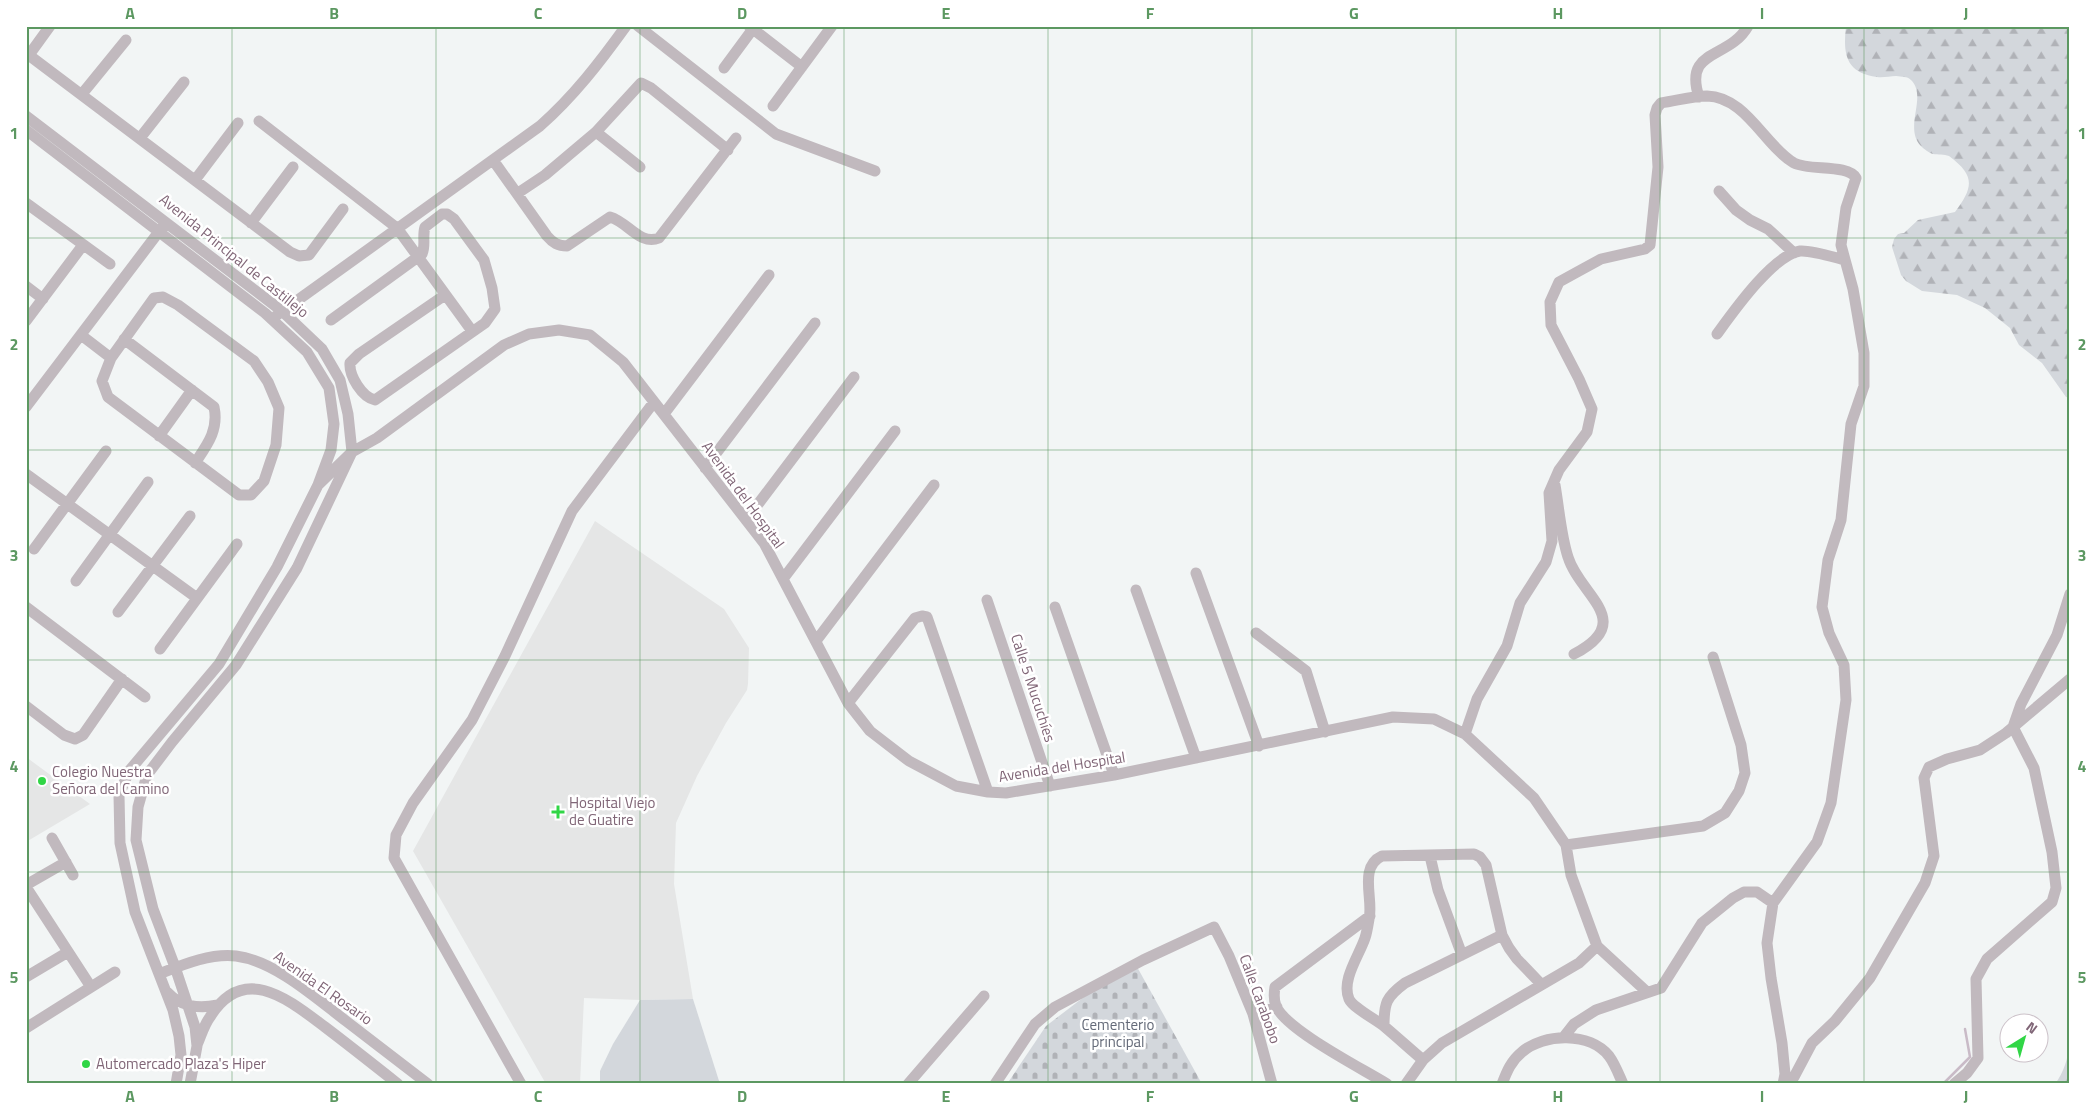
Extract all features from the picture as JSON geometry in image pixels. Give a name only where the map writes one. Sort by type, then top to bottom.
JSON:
[{"type":"street","points":[[50,26],[28,54],[290,252],[299,256],[308,254],[344,209]]},
{"type":"street","points":[[272,318],[540,126],[590,76],[626,26]]},
{"type":"street","points":[[773,106],[832,26]]},
{"type":"street","points":[[1699,97],[1694,76],[1698,66],[1709,57],[1731,45],[1742,36],[1748,26]]},
{"type":"street","points":[[724,68],[752,27],[802,66]]},
{"type":"street","points":[[644,28],[776,134],[875,171]]},
{"type":"street","points":[[82,94],[126,40]]},
{"type":"street","points":[[140,138],[184,82]]},
{"type":"street","points":[[518,193],[545,175],[596,132],[636,86],[641,83],[646,84],[728,150]]},
{"type":"street","points":[[1465,734],[1477,699],[1507,646],[1520,603],[1546,562],[1552,541],[1549,493],[1559,470],[1587,432],[1592,409],[1580,379],[1551,325],[1550,302],[1558,282],[1601,259],[1645,249],[1650,244],[1658,167],[1656,108],[1661,103],[1699,97],[1713,97],[1737,108],[1776,149],[1796,164],[1808,167],[1845,170],[1854,174],[1856,178],[1846,208],[1841,245],[1853,289],[1864,353],[1864,386],[1851,424],[1841,520],[1828,560],[1822,608],[1828,633],[1844,664],[1846,700],[1831,803],[1817,842],[1773,903],[1767,943],[1782,1043],[1785,1074],[1783,1084]]},
{"type":"street","name":"Avenida Principal de Castillejo","points":[[26,116],[163,226],[272,318],[307,352],[329,388],[334,424],[331,450],[318,485],[277,567],[219,664],[129,771],[119,795],[120,843],[135,912],[173,1010],[181,1055],[176,1084]]},
{"type":"street","points":[[259,121],[397,228],[472,331]]},
{"type":"street","points":[[195,180],[238,123]]},
{"type":"street","name":"Avenida Principal de Castillejo","points":[[26,130],[282,311],[322,349],[340,380],[348,414],[352,452]]},
{"type":"street","points":[[596,132],[640,167]]},
{"type":"street","points":[[493,160],[551,241],[559,246],[567,246],[610,217],[624,223],[643,238],[653,241],[659,238],[736,138]]},
{"type":"street","points":[[251,222],[293,167]]},
{"type":"street","points":[[1718,191],[1736,210],[1768,229],[1794,253]]},
{"type":"street","points":[[26,202],[110,264]]},
{"type":"street","points":[[331,320],[422,254],[424,250],[422,241],[425,227],[442,214],[447,214],[454,219],[484,260],[496,309],[493,314],[375,400],[366,396],[349,369],[353,358],[445,295]]},
{"type":"street","points":[[26,408],[163,226]]},
{"type":"street","points":[[26,321],[83,245]]},
{"type":"street","points":[[1717,334],[1754,284],[1790,254],[1802,251],[1845,260]]},
{"type":"street","points":[[664,414],[769,275]]},
{"type":"street","points":[[26,286],[43,299]]},
{"type":"street","points":[[163,297],[178,305],[254,362],[268,382],[279,408],[276,445],[264,481],[250,495],[239,495],[108,397],[102,381],[111,358],[124,339],[154,298],[163,297]]},
{"type":"street","points":[[705,468],[815,323]]},
{"type":"street","name":"Avenida del Hospital","points":[[318,485],[352,452],[377,438],[504,346],[529,334],[559,330],[590,335],[623,362],[764,543],[848,703],[870,731],[910,761],[956,786],[988,792],[1006,793],[1114,775],[1393,717],[1434,719],[1465,734],[1534,798],[1566,845],[1571,875],[1597,946],[1647,992]]},
{"type":"street","points":[[81,335],[111,358]]},
{"type":"street","points":[[124,339],[214,407],[216,416],[212,437],[195,463]]},
{"type":"street","points":[[746,520],[854,377]]},
{"type":"street","points":[[159,436],[192,390]]},
{"type":"street","points":[[521,1084],[394,858],[396,834],[413,803],[472,720],[508,651],[572,511],[654,402]]},
{"type":"street","points":[[190,1084],[196,1046],[195,1027],[153,909],[136,840],[138,807],[147,776],[172,742],[236,665],[297,568],[352,452],[338,437],[334,424]]},
{"type":"street","points":[[783,579],[895,431]]},
{"type":"street","points":[[34,549],[106,451]]},
{"type":"street","points":[[26,474],[197,598]]},
{"type":"street","points":[[1554,481],[1568,558],[1575,572],[1597,602],[1604,617],[1600,634],[1588,647],[1574,654]]},
{"type":"street","points":[[76,581],[148,482]]},
{"type":"street","points":[[816,641],[934,485]]},
{"type":"street","points":[[118,612],[190,516]]},
{"type":"street","points":[[160,649],[237,544]]},
{"type":"street","points":[[1196,573],[1259,746]]},
{"type":"street","points":[[1136,590],[1196,758]]},
{"type":"street","points":[[1954,1084],[1967,1073],[1978,1058],[1976,979],[1988,959],[2052,902],[2056,888],[2052,852],[2034,768],[2013,727],[2021,704],[2056,635],[2070,594]]},
{"type":"street","name":"Calle 5 Mucuchíes","points":[[988,600],[1050,786]]},
{"type":"street","points":[[1055,606],[1114,775]]},
{"type":"street","points":[[26,607],[145,697]]},
{"type":"street","points":[[848,703],[915,618],[927,617],[988,792]]},
{"type":"street","points":[[1256,632],[1306,671],[1325,732]]},
{"type":"street","points":[[1566,845],[1703,826],[1725,812],[1739,791],[1745,773],[1741,745],[1713,657]]},
{"type":"street","points":[[26,706],[64,734],[75,739],[83,735],[122,679]]},
{"type":"street","points":[[1787,1084],[1794,1077],[1812,1043],[1835,1021],[1870,978],[1925,883],[1934,856],[1924,778],[1929,766],[1980,750],[2013,727],[2070,679]]},
{"type":"street","points":[[52,838],[73,875]]},
{"type":"street","points":[[1423,1060],[1384,1026],[1350,1002],[1346,991],[1350,974],[1365,937],[1370,916],[1368,882],[1371,865],[1376,859],[1382,856],[1474,854],[1484,860],[1502,935],[1517,959],[1541,984]]},
{"type":"street","points":[[1430,856],[1438,890],[1462,955]]},
{"type":"street","points":[[66,862],[26,886],[91,987]]},
{"type":"street","points":[[1563,1038],[1574,1024],[1596,1010],[1661,988],[1702,923],[1734,898],[1744,892],[1757,892],[1773,903]]},
{"type":"street","points":[[1370,916],[1275,987],[1276,1007],[1304,1034],[1387,1084]]},
{"type":"street","name":"Calle Carabobo","points":[[995,1084],[1035,1024],[1055,1006],[1144,960],[1214,927],[1229,956],[1253,1014],[1272,1084]]},
{"type":"street","points":[[1384,1026],[1384,1006],[1392,992],[1405,982],[1502,935]]},
{"type":"street","points":[[1406,1084],[1423,1060],[1442,1043],[1580,963],[1597,946]]},
{"type":"street","points":[[26,977],[68,952]]},
{"type":"street","name":"Avenida El Rosario","points":[[159,974],[175,967],[223,956],[236,956],[260,962],[314,996],[428,1084]]},
{"type":"street","points":[[26,1028],[115,972]]},
{"type":"street","name":"Avenida El Rosario","points":[[196,1046],[209,1018],[218,1005],[235,992],[257,988],[282,996],[311,1016],[398,1084]]},
{"type":"street","points":[[165,989],[173,999],[189,1006],[218,1005]]},
{"type":"street","points":[[908,1084],[984,996]]},
{"type":"street","points":[[1253,1014],[1276,1007]]},
{"type":"street","points":[[1502,1084],[1509,1064],[1522,1051],[1537,1042],[1563,1038],[1591,1042],[1609,1056],[1624,1084]]},
{"type":"street","points":[[1364,1070],[1366,1084]]},
{"type":"shaded area","name":"Hospital Viejo de Guatire","points":[[595,521],[724,609],[749,648],[748,684],[747,690],[726,723],[697,776],[676,823],[674,884],[693,999],[584,998],[580,1084],[546,1084],[413,851]]},
{"type":"shaded area","name":"Colegio Nuestra Señora del Camino","points":[[26,757],[90,804],[26,842]]},
{"type":"green space","points":[[1846,26],[2070,26],[2070,398],[2066,397],[2042,363],[2019,345],[2010,328],[1985,308],[1957,295],[1922,291],[1906,281],[1901,275],[1892,247],[1894,239],[1898,234],[1904,233],[1918,220],[1955,212],[1968,189],[1968,176],[1958,163],[1949,156],[1930,153],[1921,146],[1916,138],[1914,121],[1917,95],[1916,87],[1911,80],[1896,76],[1879,77],[1866,75],[1852,66],[1846,53]]},
{"type":"green space","name":"Cementerio principal","points":[[1136,965],[1202,1084],[1007,1084],[1046,1026],[1084,997]]},
{"type":"green space","points":[[693,999],[720,1084],[600,1084],[600,1071],[613,1044],[640,1000]]},
{"type":"green space","points":[[2070,1043],[2070,1084],[2055,1084],[2065,1065]]},
{"type":"waterway","points":[[1943,1084],[1970,1057],[1965,1029]]},
{"type":"place","name":"Colegio Nuestra Señora del Camino","points":[[42,781]]},
{"type":"place","name":"Hospital Viejo de Guatire","points":[[558,812]]},
{"type":"place","name":"Automercado Plaza's Hiper","points":[[86,1064]]}]
